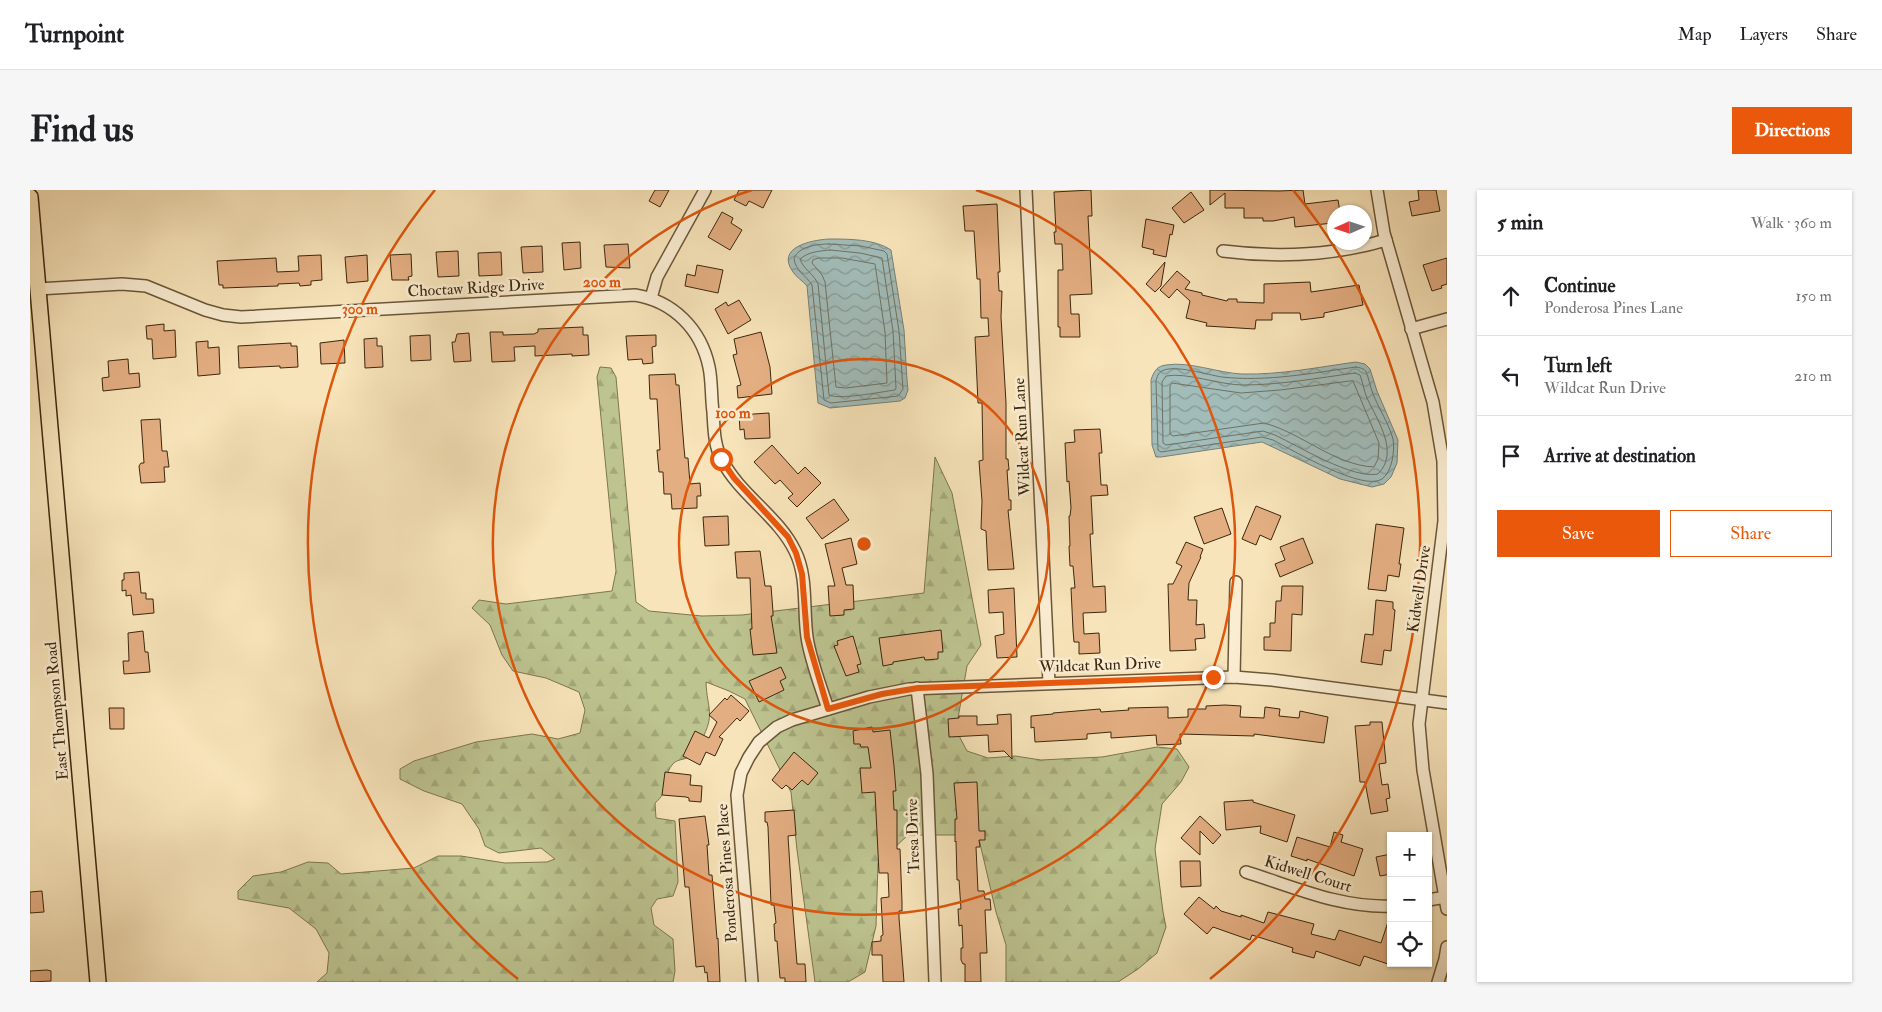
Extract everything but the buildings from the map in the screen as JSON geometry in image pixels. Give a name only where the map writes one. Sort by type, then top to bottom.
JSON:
[{"type":"main road","name":"East Thompson Road","points":[[30,197],[98,982]]},
{"type":"street","points":[[705,190],[657,278],[652,298],[690,325],[701,344],[709,367],[715,441],[721,459],[734,478],[788,537],[796,553],[802,574],[807,637],[828,709]]},
{"type":"street","name":"Wildcat Run Lane","points":[[1026,190],[1049,683]]},
{"type":"street","name":"Kidwell Drive","points":[[1377,190],[1380,216],[1386,240],[1437,423],[1443,462],[1445,497],[1442,539],[1419,724],[1420,749],[1446,903]]},
{"type":"street","points":[[1223,250],[1267,255],[1309,255],[1346,250],[1386,240]]},
{"type":"street","name":"Choctaw Ridge Drive","points":[[38,289],[122,284],[146,286],[206,310],[223,315],[241,317],[635,296],[652,298]]},
{"type":"street","points":[[1411,330],[1447,319]]},
{"type":"street","points":[[1234,677],[1236,582]]},
{"type":"street","name":"Wildcat Run Drive","points":[[763,739],[771,731],[792,720],[882,694],[918,688],[1234,677],[1272,680],[1447,703]]},
{"type":"street","name":"Tresa Drive","points":[[918,688],[927,774],[935,982]]},
{"type":"street","name":"Ponderosa Pines Place","points":[[752,982],[738,795],[744,764],[763,739]]},
{"type":"street","name":"Kidwell Court","points":[[1246,872],[1337,901],[1366,906],[1387,906]]},
{"type":"street","points":[[1432,901],[1446,903]]},
{"type":"street","points":[[1438,982],[1446,959],[1447,947]]},
{"type":"green space","points":[[600,367],[611,368],[616,377],[636,602],[649,611],[702,616],[742,615],[924,593],[935,457],[952,493],[981,645],[967,666],[956,730],[967,751],[988,758],[1015,756],[1041,760],[1102,757],[1157,747],[1177,749],[1189,767],[1181,782],[1162,804],[1155,849],[1166,927],[1157,953],[1138,969],[1118,982],[1006,982],[1006,945],[996,912],[978,835],[908,835],[878,863],[876,926],[865,972],[848,982],[815,982],[791,792],[745,699],[706,682],[710,712],[706,732],[691,755],[672,765],[667,775],[663,794],[655,803],[656,818],[675,821],[678,882],[673,896],[657,899],[651,908],[654,925],[673,939],[675,971],[673,982],[317,982],[327,973],[329,953],[316,929],[289,908],[238,899],[238,891],[253,876],[281,872],[308,862],[328,863],[341,874],[414,868],[438,856],[461,856],[505,863],[547,862],[555,859],[541,848],[499,853],[485,846],[479,829],[462,804],[424,791],[400,779],[400,769],[414,761],[476,742],[532,734],[558,739],[580,733],[585,710],[579,692],[546,678],[513,671],[502,655],[490,625],[472,608],[479,600],[506,604],[612,591],[616,571],[597,377]]},
{"type":"water","points":[[829,239],[870,242],[885,246],[891,250],[904,330],[908,390],[905,398],[900,401],[830,408],[818,403],[807,286],[793,272],[789,263],[789,256],[798,246],[805,243]]},
{"type":"water","points":[[1356,362],[1365,364],[1370,369],[1377,391],[1398,440],[1397,463],[1391,477],[1384,484],[1372,487],[1340,479],[1262,442],[1156,457],[1152,445],[1151,380],[1160,366],[1175,364],[1233,373],[1256,374]]},
{"type":"route","points":[[721,459],[734,478],[788,537],[796,553],[802,574],[807,637],[828,709],[869,697],[918,688],[1213,677]]}]
